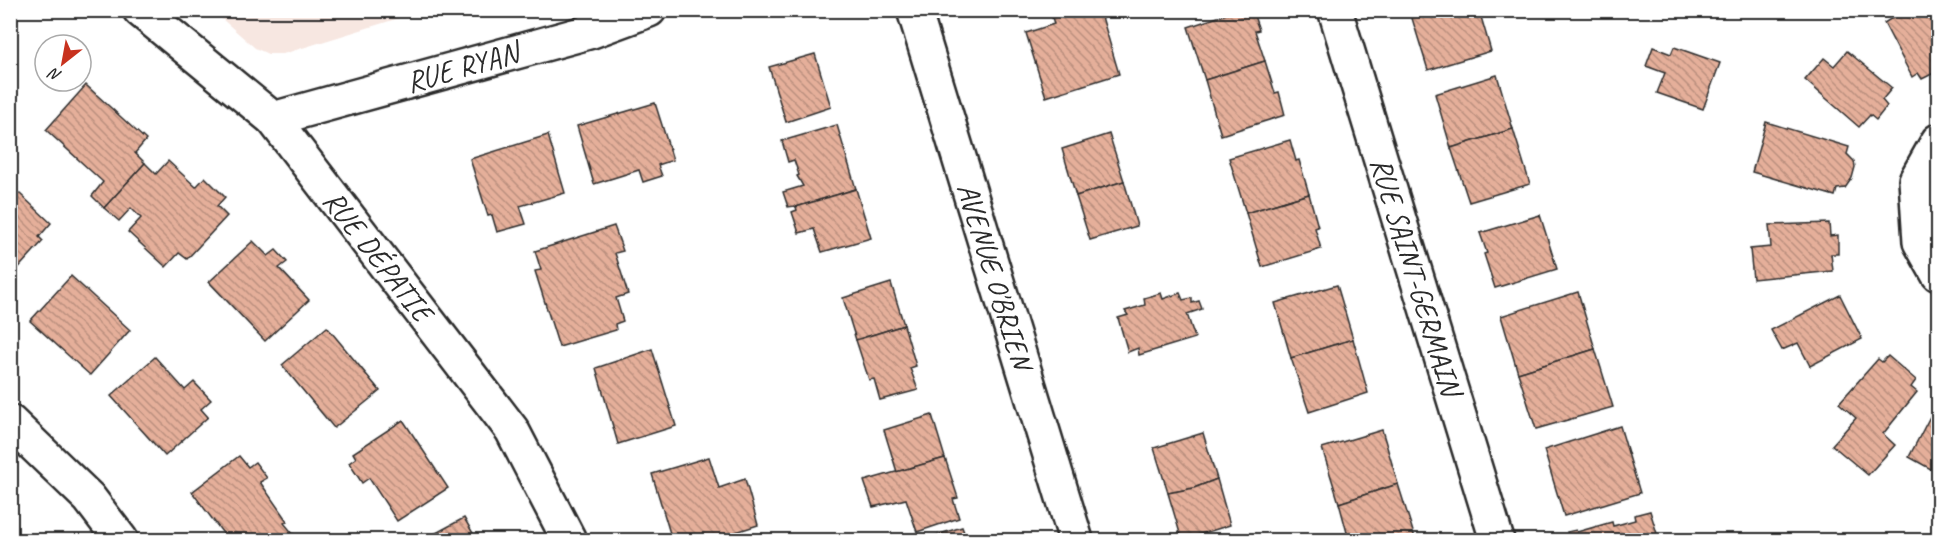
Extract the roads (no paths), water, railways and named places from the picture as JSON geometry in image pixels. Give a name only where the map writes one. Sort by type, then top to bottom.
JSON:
[{"type":"street","name":"RUE DÉPATIE","points":[[140,10],[273,119],[512,430],[569,540]]},
{"type":"street","name":"RUE RYAN","points":[[273,119],[588,21],[649,10]]},
{"type":"street","name":"AVENUE O'BRIEN","points":[[914,10],[1076,540]]},
{"type":"street","name":"RUE SAINT-GERMAIN","points":[[1335,10],[1497,540]]},
{"type":"street","points":[[1938,141],[1916,180],[1920,242],[1938,274]]},
{"type":"street","points":[[10,422],[89,498],[121,540]]}]
